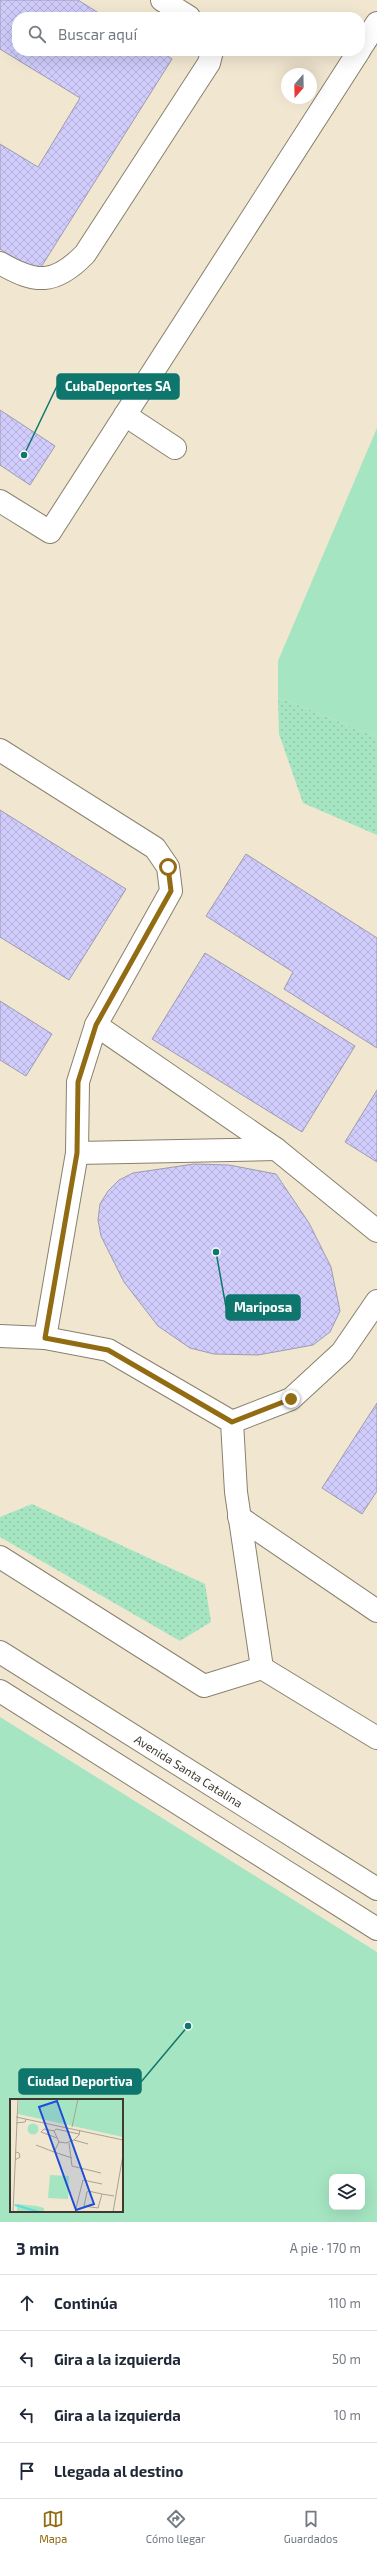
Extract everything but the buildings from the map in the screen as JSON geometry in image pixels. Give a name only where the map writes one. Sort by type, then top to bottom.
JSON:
[{"type":"main road","points":[[162,0],[181,12]]},
{"type":"main road","points":[[365,42],[377,23]]},
{"type":"main road","points":[[0,263],[20,275],[51,279],[70,270],[89,248],[210,63],[211,56]]},
{"type":"main road","points":[[0,501],[50,532],[356,56]]},
{"type":"main road","points":[[125,415],[175,448]]},
{"type":"main road","points":[[0,750],[155,848],[168,867],[171,891],[96,1025],[78,1082],[77,1153],[45,1338]]},
{"type":"main road","points":[[96,1025],[276,1149],[377,1231]]},
{"type":"main road","points":[[77,1153],[276,1149]]},
{"type":"main road","points":[[232,1422],[291,1399],[342,1352],[377,1300]]},
{"type":"main road","points":[[0,1336],[45,1338],[108,1350],[232,1422]]},
{"type":"main road","points":[[232,1422],[236,1492],[262,1668]]},
{"type":"main road","points":[[240,1516],[377,1611]]},
{"type":"main road","points":[[0,1557],[204,1686],[262,1668],[377,1738]]},
{"type":"main road","name":"Avenida Santa Catalina","points":[[0,1652],[377,1889]]},
{"type":"main road","points":[[0,1691],[377,1929]]},
{"type":"green space","points":[[377,428],[377,737],[278,697],[278,661]]},
{"type":"green space","points":[[278,697],[377,737],[377,835],[303,803],[279,734]]},
{"type":"green space","points":[[32,1504],[205,1584],[211,1622],[180,1641],[0,1537],[0,1517]]},
{"type":"green space","points":[[0,1717],[377,1952],[377,2222],[0,2222]]},
{"type":"place","name":"CubaDeportes SA","points":[[24,455]]},
{"type":"place","name":"Mariposa","points":[[216,1252]]},
{"type":"place","name":"Ciudad Deportiva","points":[[188,2026]]},
{"type":"route","points":[[168,867],[171,891],[96,1025],[78,1082],[77,1153],[45,1338],[108,1350],[232,1422],[291,1399]]}]
